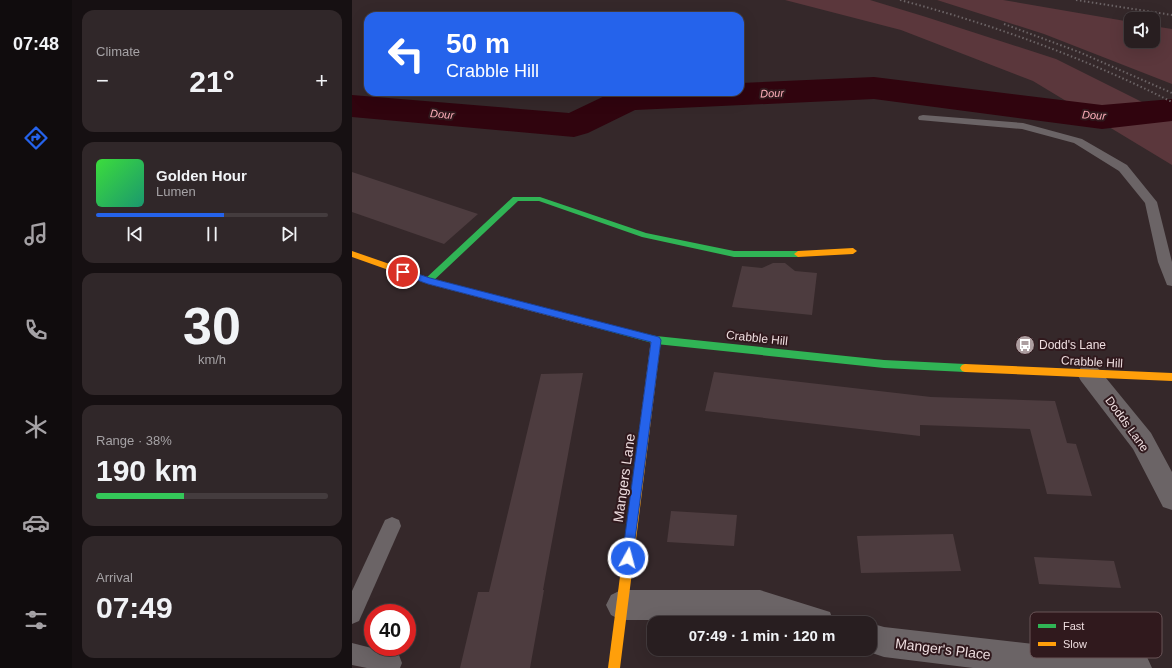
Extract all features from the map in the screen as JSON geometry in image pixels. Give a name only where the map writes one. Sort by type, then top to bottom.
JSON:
[{"type":"main road","points":[[428,281],[516,199],[540,199],[645,235],[734,254],[777,256],[853,251]]},
{"type":"main road","name":"Crabble Hill","points":[[352,254],[428,281],[656,340],[884,364],[1172,377]]},
{"type":"main road","name":"Mangers Lane","points":[[614,668],[656,340]]},
{"type":"street","name":"Dodds Lane","points":[[1089,374],[1142,441],[1172,498]]},
{"type":"street","points":[[621,605],[760,605],[797,616]]},
{"type":"street","name":"Manger's Place","points":[[877,640],[1078,665],[1136,668]]},
{"type":"lane","points":[[923,118],[1023,126],[1078,141],[1123,168],[1151,202],[1165,262],[1172,281]]},
{"type":"lane","points":[[352,614],[392,526]]},
{"type":"lane","points":[[352,654],[391,663],[389,668]]},
{"type":"shaded area","points":[[785,0],[870,0],[1056,59],[1172,117],[1172,165],[1033,81],[901,30]]},
{"type":"shaded area","points":[[937,0],[1003,0],[1124,21],[1124,48],[1160,48],[1160,27],[1172,29],[1172,84],[1044,34]]},
{"type":"building","points":[[352,172],[478,214],[444,244],[352,212]]},
{"type":"building","points":[[773,263],[785,263],[795,271],[817,273],[812,315],[732,307],[742,266],[762,268]]},
{"type":"building","points":[[714,372],[931,397],[1055,401],[1067,443],[1076,444],[1092,496],[1047,494],[1030,429],[920,425],[920,436],[705,411]]},
{"type":"building","points":[[583,373],[530,668],[460,668],[478,592],[489,592],[541,374]]},
{"type":"building","points":[[671,511],[737,515],[734,546],[667,542]]},
{"type":"building","points":[[953,534],[961,571],[861,573],[857,536]]},
{"type":"building","points":[[1034,557],[1114,561],[1121,588],[1039,584]]},
{"type":"waterway","name":"Dour","points":[[744,94],[874,88],[1102,117],[1172,110]]},
{"type":"waterway","name":"Dour","points":[[352,106],[574,125],[628,99],[695,96]]},
{"type":"railway","points":[[900,0],[970,20],[1039,44],[1106,71],[1172,102]]},
{"type":"railway","points":[[1076,0],[1172,15]]},
{"type":"railway","points":[[1004,24],[1079,52],[1172,93]]},
{"type":"traffic: fast","points":[[428,281],[516,199],[540,199],[645,235],[734,254],[798,254]]},
{"type":"traffic: fast","points":[[592,324],[656,340],[884,364],[965,368]]},
{"type":"traffic: slow","points":[[798,254],[853,251]]},
{"type":"traffic: slow","points":[[352,254],[428,281],[592,324]]},
{"type":"traffic: slow","points":[[614,668],[656,340]]},
{"type":"traffic: slow","points":[[965,368],[1172,377]]},
{"type":"place","name":"Dodd's Lane","points":[[1025,345]]},
{"type":"route","points":[[403,272],[428,281],[656,340],[628,558]]}]
